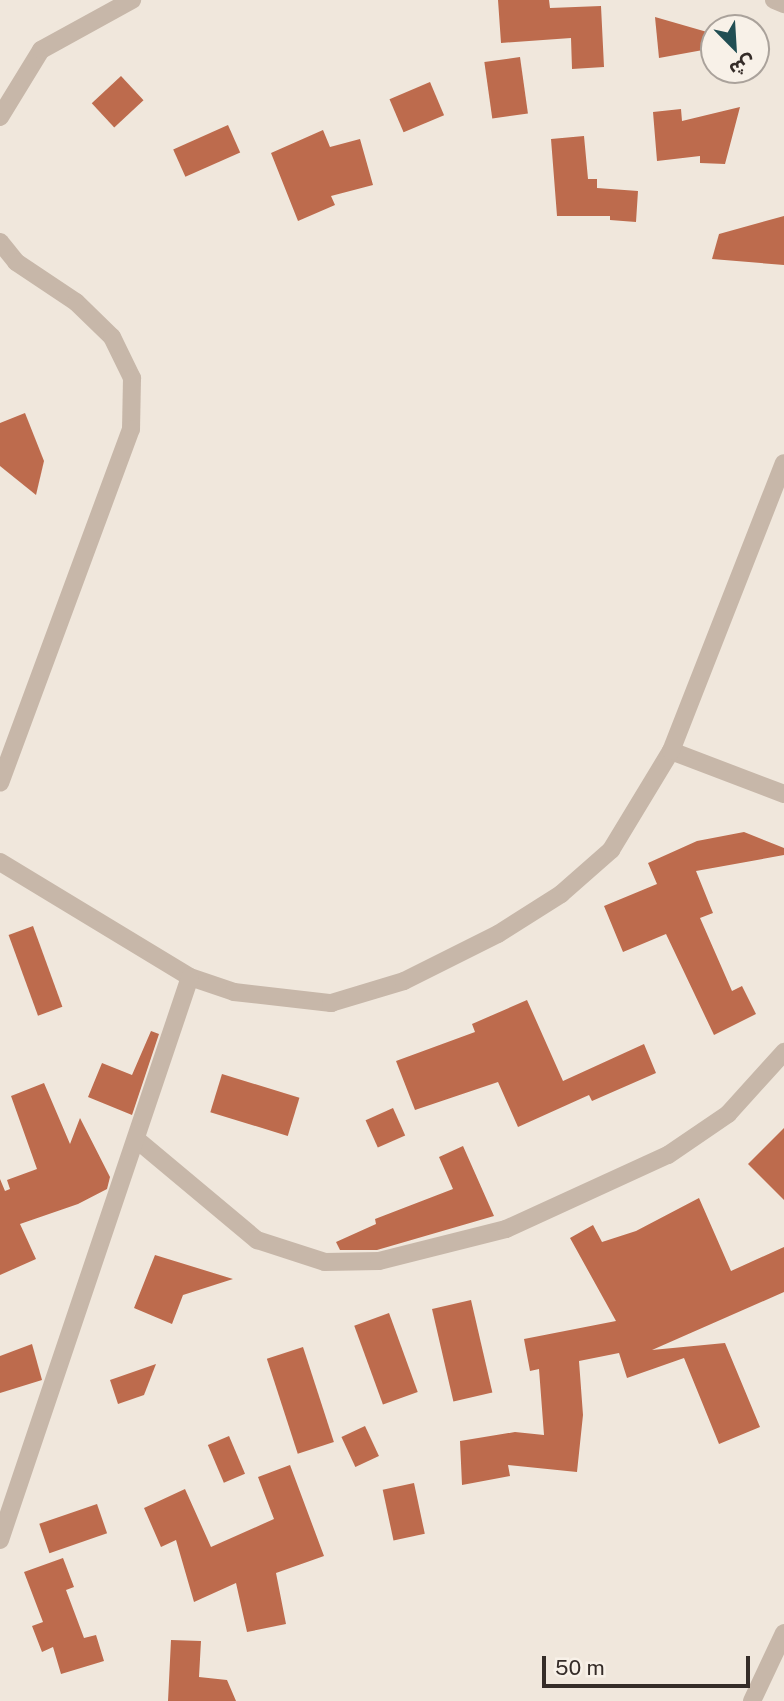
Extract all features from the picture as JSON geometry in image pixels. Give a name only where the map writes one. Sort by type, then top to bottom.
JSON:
[{"type":"street","points":[[0,117],[41,50],[132,0]]},
{"type":"street","points":[[774,0],[784,4]]},
{"type":"street","points":[[0,242],[8,265],[76,302],[111,337],[132,377],[131,429],[0,783]]},
{"type":"street","points":[[0,862],[190,977],[234,992],[331,1003],[404,981],[498,934],[561,894],[611,850],[671,751],[784,463]]},
{"type":"street","points":[[671,751],[784,794]]},
{"type":"street","points":[[0,1540],[190,977]]},
{"type":"street","points":[[136,1139],[257,1240],[325,1262],[379,1261],[506,1229],[668,1155],[728,1114],[784,1052]]},
{"type":"street","points":[[752,1701],[784,1633]]},
{"type":"building","points":[[498,0],[549,0],[550,8],[601,6],[604,67],[572,69],[571,38],[501,43]]},
{"type":"building","points":[[655,17],[700,30],[700,51],[659,58]]},
{"type":"building","points":[[520,57],[528,113],[492,118],[484,62]]},
{"type":"building","points":[[121,76],[144,100],[114,127],[92,103]]},
{"type":"building","points":[[430,82],[444,115],[404,132],[389,99]]},
{"type":"building","points":[[740,107],[725,164],[700,163],[700,156],[657,161],[653,112],[681,109],[682,121]]},
{"type":"building","points":[[228,125],[240,152],[185,177],[173,149]]},
{"type":"building","points":[[323,130],[330,147],[360,139],[373,185],[331,196],[335,205],[298,221],[271,153]]},
{"type":"building","points":[[584,136],[588,179],[597,179],[597,188],[638,191],[636,222],[610,220],[610,216],[557,216],[551,139]]},
{"type":"building","points":[[784,216],[784,265],[712,259],[719,234]]},
{"type":"building","points":[[25,413],[44,461],[36,495],[0,466],[0,423]]},
{"type":"building","points":[[744,832],[784,848],[784,855],[696,871],[713,913],[700,918],[732,991],[742,986],[756,1014],[714,1035],[666,934],[623,952],[604,906],[657,884],[648,863],[697,841]]},
{"type":"building","points":[[33,926],[62,1007],[38,1016],[9,935]]},
{"type":"building","points":[[527,1000],[563,1081],[644,1044],[656,1073],[592,1101],[589,1095],[518,1127],[498,1082],[415,1110],[396,1061],[475,1032],[472,1024]]},
{"type":"building","points":[[151,1031],[159,1034],[132,1115],[88,1097],[102,1063],[132,1075]]},
{"type":"building","points":[[222,1074],[299,1098],[288,1136],[210,1112]]},
{"type":"building","points":[[44,1083],[70,1144],[80,1118],[110,1177],[107,1189],[78,1204],[20,1224],[36,1259],[0,1275],[0,1179],[5,1191],[10,1189],[7,1180],[37,1169],[11,1096]]},
{"type":"building","points":[[393,1108],[405,1135],[378,1148],[366,1120]]},
{"type":"building","points":[[784,1128],[784,1200],[748,1164]]},
{"type":"building","points":[[463,1146],[494,1216],[377,1250],[340,1250],[336,1242],[376,1224],[375,1219],[453,1189],[439,1157]]},
{"type":"building","points":[[699,1198],[731,1271],[784,1247],[784,1292],[652,1350],[725,1343],[760,1427],[719,1444],[684,1358],[627,1378],[619,1353],[579,1361],[583,1415],[577,1472],[508,1465],[510,1476],[462,1485],[460,1441],[515,1432],[544,1435],[539,1369],[530,1371],[524,1339],[616,1321],[570,1238],[593,1225],[602,1242],[636,1231]]},
{"type":"building","points":[[155,1255],[233,1279],[183,1295],[172,1324],[134,1308]]},
{"type":"building","points":[[471,1300],[492,1393],[453,1402],[432,1309]]},
{"type":"building","points":[[389,1313],[418,1392],[383,1405],[354,1326]]},
{"type":"building","points":[[32,1344],[42,1380],[0,1393],[0,1356]]},
{"type":"building","points":[[303,1347],[334,1442],[298,1454],[267,1359]]},
{"type":"building","points":[[156,1364],[144,1395],[118,1404],[110,1380]]},
{"type":"building","points":[[365,1426],[379,1456],[355,1467],[341,1437]]},
{"type":"building","points":[[229,1436],[245,1474],[224,1483],[208,1445]]},
{"type":"building","points":[[290,1465],[324,1556],[276,1573],[286,1624],[247,1632],[236,1583],[194,1602],[176,1540],[161,1547],[144,1508],[185,1489],[211,1547],[274,1519],[258,1477]]},
{"type":"building","points":[[414,1483],[425,1534],[394,1541],[383,1490]]},
{"type":"building","points":[[97,1504],[107,1533],[49,1553],[39,1524]]},
{"type":"building","points":[[63,1558],[74,1587],[66,1590],[84,1638],[96,1635],[104,1661],[61,1674],[53,1647],[42,1652],[32,1626],[43,1622],[24,1572]]},
{"type":"building","points":[[171,1640],[201,1641],[199,1677],[227,1680],[236,1701],[168,1701]]}]
